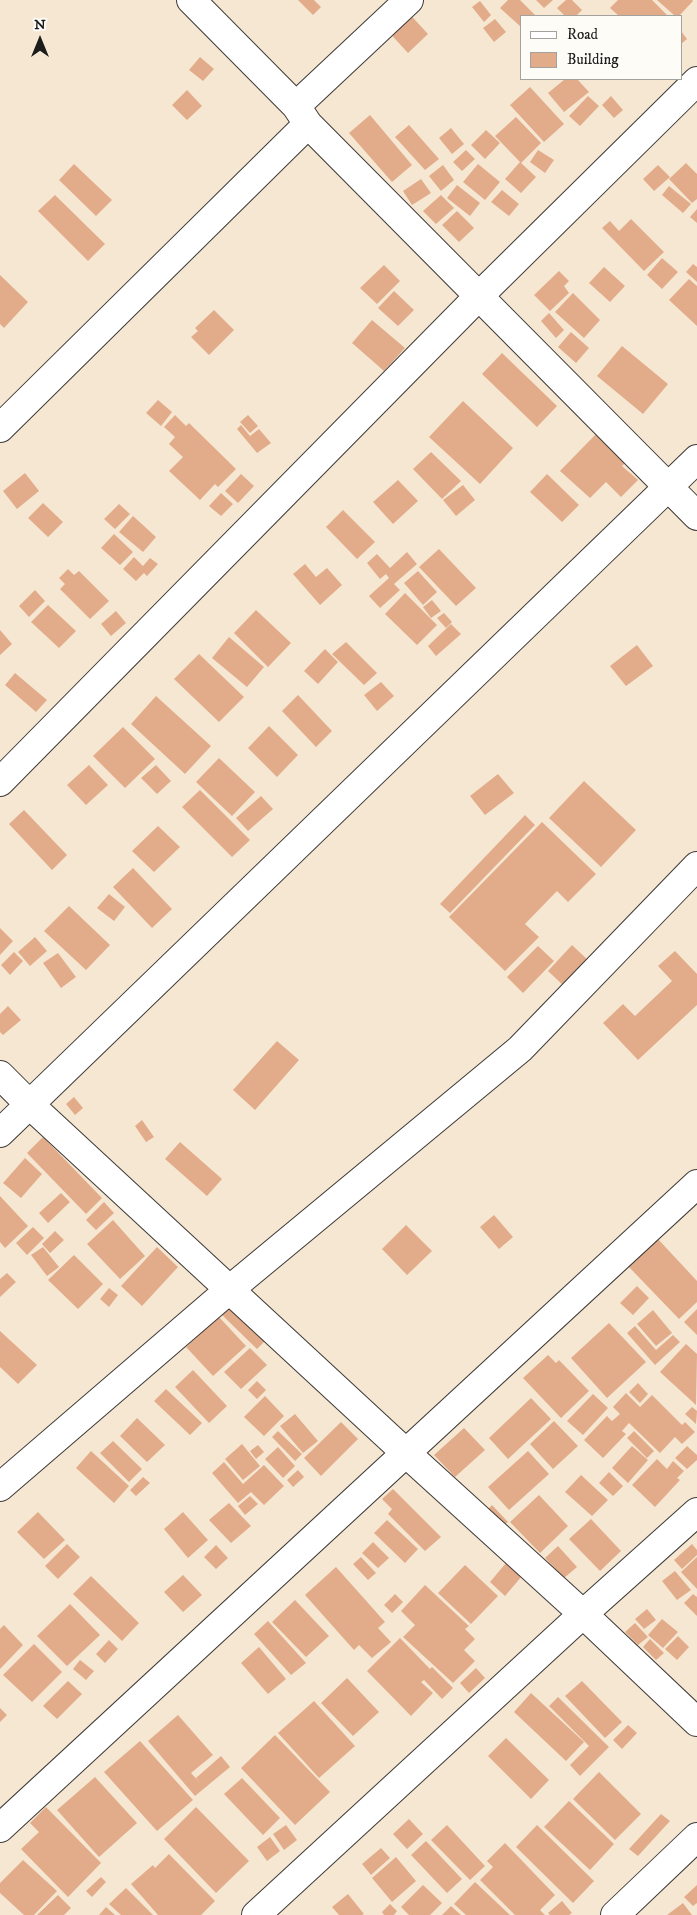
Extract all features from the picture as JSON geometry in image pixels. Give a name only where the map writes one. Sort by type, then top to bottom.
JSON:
[{"type":"street","points":[[191,0],[479,296],[697,516]]},
{"type":"street","points":[[0,428],[302,115],[409,0]]},
{"type":"street","points":[[0,782],[479,296],[697,81]]},
{"type":"street","points":[[0,1133],[697,459]]},
{"type":"street","points":[[0,1487],[230,1290],[520,1049],[697,866]]},
{"type":"street","points":[[0,1075],[30,1105],[406,1453],[583,1614],[697,1722]]},
{"type":"street","points":[[0,1828],[697,1184]]},
{"type":"street","points":[[256,1915],[583,1614],[697,1512]]},
{"type":"street","points":[[615,1915],[697,1837]]},
{"type":"building","points":[[298,0],[314,0],[321,7],[313,15]]},
{"type":"building","points":[[508,0],[520,0],[535,15],[520,15],[520,26],[500,8]]},
{"type":"building","points":[[536,0],[553,0],[544,8]]},
{"type":"building","points":[[566,0],[572,0],[582,10],[577,15],[564,15],[557,8]]},
{"type":"building","points":[[618,0],[652,0],[667,15],[618,15],[610,8]]},
{"type":"building","points":[[657,0],[693,1],[680,15],[674,15]]},
{"type":"building","points":[[480,1],[491,15],[484,22],[472,7]]},
{"type":"building","points":[[405,9],[428,34],[408,53],[385,28]]},
{"type":"building","points":[[495,19],[506,32],[494,42],[483,28]]},
{"type":"building","points":[[682,32],[687,39],[682,43]]},
{"type":"building","points":[[200,57],[214,69],[203,81],[189,70]]},
{"type":"building","points":[[564,80],[578,80],[589,92],[564,112],[548,93]]},
{"type":"building","points":[[530,87],[564,124],[544,142],[510,105]]},
{"type":"building","points":[[187,90],[202,106],[187,120],[172,105]]},
{"type":"building","points":[[588,96],[599,106],[580,126],[569,116]]},
{"type":"building","points":[[611,96],[623,110],[614,118],[602,105]]},
{"type":"building","points":[[370,115],[412,165],[392,182],[349,133]]},
{"type":"building","points":[[516,117],[541,143],[521,163],[495,136]]},
{"type":"building","points":[[409,125],[439,159],[425,170],[395,137]]},
{"type":"building","points":[[451,128],[464,144],[452,154],[439,138]]},
{"type":"building","points":[[486,130],[500,143],[485,159],[471,145]]},
{"type":"building","points":[[466,150],[475,159],[462,171],[453,162]]},
{"type":"building","points":[[538,150],[554,160],[545,173],[530,162]]},
{"type":"building","points":[[520,162],[536,177],[521,193],[505,179]]},
{"type":"building","points":[[686,163],[697,174],[697,199],[692,203],[669,179]]},
{"type":"building","points":[[74,164],[112,200],[96,216],[59,180]]},
{"type":"building","points":[[478,164],[500,182],[485,200],[463,182]]},
{"type":"building","points":[[443,165],[454,180],[441,191],[429,176]]},
{"type":"building","points":[[658,165],[670,177],[654,191],[643,179]]},
{"type":"building","points":[[421,179],[431,193],[412,205],[403,191]]},
{"type":"building","points":[[457,185],[480,203],[470,216],[447,198]]},
{"type":"building","points":[[669,186],[691,204],[683,213],[662,195]]},
{"type":"building","points":[[502,190],[519,204],[509,216],[491,202]]},
{"type":"building","points":[[55,195],[105,244],[88,261],[38,211]]},
{"type":"building","points":[[441,195],[454,208],[436,224],[423,211]]},
{"type":"building","points":[[697,209],[697,223],[690,217]]},
{"type":"building","points":[[457,211],[474,228],[459,242],[442,225]]},
{"type":"building","points":[[631,219],[664,252],[644,271],[602,228],[610,221],[619,231]]},
{"type":"building","points":[[662,258],[678,272],[662,289],[647,275]]},
{"type":"building","points":[[693,264],[697,267],[697,282],[686,272]]},
{"type":"building","points":[[384,265],[400,281],[377,304],[360,288]]},
{"type":"building","points":[[604,267],[625,286],[610,302],[589,283]]},
{"type":"building","points":[[559,271],[569,281],[564,286],[569,293],[550,311],[534,295]]},
{"type":"building","points":[[0,275],[28,302],[4,328],[0,324]]},
{"type":"building","points":[[689,279],[697,286],[697,326],[669,300]]},
{"type":"building","points":[[394,291],[414,310],[398,326],[378,308]]},
{"type":"building","points":[[573,293],[600,320],[584,338],[555,312]]},
{"type":"building","points":[[214,310],[234,330],[209,355],[191,337],[198,331],[195,328]]},
{"type":"building","points":[[549,313],[564,330],[556,338],[541,321]]},
{"type":"building","points":[[372,320],[405,348],[384,371],[352,343]]},
{"type":"building","points":[[571,332],[589,348],[576,363],[558,347]]},
{"type":"building","points":[[622,346],[668,384],[643,414],[597,376]]},
{"type":"building","points":[[502,353],[557,406],[537,427],[482,374]]},
{"type":"building","points":[[158,400],[172,412],[161,426],[146,413]]},
{"type":"building","points":[[463,401],[513,448],[480,484],[429,437]]},
{"type":"building","points":[[175,415],[186,426],[189,423],[236,469],[218,487],[215,484],[200,500],[169,471],[183,457],[169,444],[175,437],[164,427]]},
{"type":"building","points":[[248,415],[258,426],[250,433],[240,422]]},
{"type":"building","points":[[241,425],[250,436],[259,429],[271,443],[257,453],[237,429]]},
{"type":"building","points":[[596,434],[626,462],[622,466],[638,480],[621,497],[606,482],[590,498],[560,471]]},
{"type":"building","points":[[431,452],[461,481],[442,499],[413,469]]},
{"type":"building","points":[[25,473],[39,491],[17,509],[3,491]]},
{"type":"building","points":[[241,474],[254,486],[238,503],[225,491]]},
{"type":"building","points":[[547,474],[579,505],[562,522],[530,492]]},
{"type":"building","points":[[398,480],[418,501],[393,524],[373,502]]},
{"type":"building","points":[[463,485],[475,500],[456,516],[443,500]]},
{"type":"building","points":[[221,493],[233,504],[221,516],[209,506]]},
{"type":"building","points":[[43,503],[63,522],[48,537],[28,518]]},
{"type":"building","points":[[119,504],[130,514],[115,529],[104,519]]},
{"type":"building","points":[[343,510],[375,542],[357,559],[326,527]]},
{"type":"building","points":[[133,516],[156,537],[143,552],[119,532]]},
{"type":"building","points":[[114,534],[133,552],[120,565],[101,548]]},
{"type":"building","points":[[439,549],[476,588],[456,606],[419,567]]},
{"type":"building","points":[[407,552],[417,564],[394,584],[400,590],[380,608],[369,596],[389,578],[386,574],[380,579],[367,563],[377,554],[390,568]]},
{"type":"building","points":[[134,557],[143,566],[150,558],[158,564],[147,576],[144,573],[136,581],[123,569]]},
{"type":"building","points":[[305,564],[316,577],[327,568],[342,585],[320,605],[293,574]]},
{"type":"building","points":[[68,569],[74,575],[79,571],[109,601],[90,619],[60,589],[65,584],[59,578]]},
{"type":"building","points":[[418,571],[437,592],[423,605],[404,583]]},
{"type":"building","points":[[35,590],[45,601],[29,617],[19,606]]},
{"type":"building","points":[[405,593],[437,625],[417,645],[385,614]]},
{"type":"building","points":[[432,600],[441,611],[431,618],[423,607]]},
{"type":"building","points":[[48,605],[76,631],[59,648],[31,622]]},
{"type":"building","points":[[256,610],[291,643],[268,667],[234,633]]},
{"type":"building","points":[[116,611],[126,623],[111,636],[101,624]]},
{"type":"building","points":[[444,613],[452,622],[446,628],[437,618]]},
{"type":"building","points":[[451,624],[461,634],[436,656],[428,646]]},
{"type":"building","points":[[0,630],[12,644],[0,655]]},
{"type":"building","points":[[229,637],[264,667],[247,687],[212,658]]},
{"type":"building","points":[[346,642],[377,673],[364,685],[332,654]]},
{"type":"building","points":[[637,645],[653,666],[626,686],[610,666]]},
{"type":"building","points":[[325,649],[338,662],[318,684],[304,671]]},
{"type":"building","points":[[199,654],[244,697],[219,722],[174,679]]},
{"type":"building","points":[[15,673],[47,700],[36,712],[5,685]]},
{"type":"building","points":[[381,682],[394,696],[377,711],[364,695]]},
{"type":"building","points":[[298,695],[332,731],[316,747],[282,711]]},
{"type":"building","points":[[156,696],[211,746],[185,774],[131,724]]},
{"type":"building","points":[[269,726],[298,755],[277,777],[248,748]]},
{"type":"building","points":[[123,727],[155,759],[125,788],[93,756]]},
{"type":"building","points":[[219,758],[255,792],[232,816],[196,782]]},
{"type":"building","points":[[89,765],[108,785],[86,805],[67,785]]},
{"type":"building","points":[[156,765],[171,781],[157,794],[141,778]]},
{"type":"building","points":[[498,774],[514,793],[485,815],[470,796]]},
{"type":"building","points":[[584,781],[636,830],[601,867],[549,818]]},
{"type":"building","points":[[200,790],[250,840],[232,857],[182,807]]},
{"type":"building","points":[[261,796],[273,809],[248,831],[236,818]]},
{"type":"building","points":[[24,810],[67,855],[52,870],[9,824]]},
{"type":"building","points":[[525,815],[535,825],[450,913],[440,904]]},
{"type":"building","points":[[542,822],[596,874],[568,902],[557,891],[525,924],[539,937],[505,971],[449,917]]},
{"type":"building","points":[[158,826],[180,847],[154,872],[132,851]]},
{"type":"building","points":[[133,868],[172,909],[152,928],[113,887]]},
{"type":"building","points":[[109,894],[125,907],[114,921],[97,908]]},
{"type":"building","points":[[69,906],[110,945],[86,970],[44,931]]},
{"type":"building","points":[[0,928],[13,941],[0,955]]},
{"type":"building","points":[[35,937],[47,951],[30,966],[18,952]]},
{"type":"building","points":[[572,945],[590,962],[566,988],[548,971]]},
{"type":"building","points":[[538,946],[554,961],[523,993],[507,977]]},
{"type":"building","points":[[675,951],[697,974],[697,1005],[638,1060],[603,1023],[623,1004],[635,1016],[672,981],[658,966]]},
{"type":"building","points":[[14,952],[23,961],[10,975],[1,965]]},
{"type":"building","points":[[58,953],[76,977],[61,988],[43,963]]},
{"type":"building","points":[[8,1006],[21,1020],[3,1035],[0,1032],[0,1014]]},
{"type":"building","points":[[277,1041],[299,1060],[255,1110],[233,1090]]},
{"type":"building","points":[[74,1097],[83,1108],[75,1115],[66,1104]]},
{"type":"building","points":[[142,1120],[154,1137],[146,1142],[135,1126]]},
{"type":"building","points":[[43,1137],[102,1198],[86,1214],[27,1153]]},
{"type":"building","points":[[180,1142],[222,1179],[207,1196],[165,1159]]},
{"type":"building","points":[[25,1158],[42,1174],[21,1198],[3,1183]]},
{"type":"building","points":[[61,1193],[70,1202],[48,1223],[39,1213]]},
{"type":"building","points":[[0,1196],[28,1226],[5,1248],[0,1242]]},
{"type":"building","points":[[104,1202],[114,1213],[96,1230],[86,1220]]},
{"type":"building","points":[[494,1215],[513,1237],[499,1249],[480,1227]]},
{"type":"building","points":[[113,1220],[145,1256],[120,1279],[87,1244]]},
{"type":"building","points":[[406,1225],[432,1251],[407,1275],[382,1249]]},
{"type":"building","points":[[33,1227],[44,1238],[27,1255],[16,1243]]},
{"type":"building","points":[[55,1231],[64,1240],[50,1253],[42,1244]]},
{"type":"building","points":[[657,1238],[697,1281],[697,1302],[679,1319],[628,1266]]},
{"type":"building","points":[[43,1247],[59,1267],[47,1276],[31,1255]]},
{"type":"building","points":[[157,1247],[178,1267],[142,1306],[121,1286]]},
{"type":"building","points":[[74,1255],[103,1284],[78,1309],[48,1280]]},
{"type":"building","points":[[7,1273],[16,1282],[0,1297],[0,1279]]},
{"type":"building","points":[[637,1286],[649,1298],[633,1315],[620,1303]]},
{"type":"building","points":[[109,1288],[118,1295],[109,1307],[100,1299]]},
{"type":"building","points":[[234,1301],[270,1336],[257,1349],[221,1314]]},
{"type":"building","points":[[697,1309],[697,1335],[684,1322]]},
{"type":"building","points":[[653,1310],[672,1333],[656,1346],[637,1324]]},
{"type":"building","points":[[219,1317],[246,1346],[213,1376],[186,1347]]},
{"type":"building","points":[[609,1323],[646,1362],[607,1398],[571,1358]]},
{"type":"building","points":[[635,1326],[656,1350],[673,1335],[680,1342],[655,1365],[627,1333]]},
{"type":"building","points":[[0,1331],[37,1365],[18,1384],[0,1367]]},
{"type":"building","points":[[686,1344],[697,1354],[696,1405],[660,1372]]},
{"type":"building","points":[[250,1348],[267,1365],[241,1389],[224,1372]]},
{"type":"building","points":[[548,1355],[556,1363],[559,1360],[589,1391],[561,1418],[523,1378]]},
{"type":"building","points":[[193,1370],[227,1406],[209,1423],[175,1387]]},
{"type":"building","points":[[257,1381],[266,1390],[257,1399],[248,1390]]},
{"type":"building","points":[[638,1383],[648,1394],[640,1403],[629,1392]]},
{"type":"building","points":[[166,1389],[202,1423],[190,1435],[154,1401]]},
{"type":"building","points":[[626,1393],[640,1407],[652,1395],[682,1425],[685,1422],[695,1432],[682,1444],[675,1437],[660,1453],[629,1423],[622,1431],[626,1434],[603,1458],[584,1440],[607,1416],[612,1421],[620,1414],[613,1407]]},
{"type":"building","points":[[593,1394],[608,1408],[583,1435],[567,1421]]},
{"type":"building","points":[[265,1396],[284,1416],[264,1436],[244,1417]]},
{"type":"building","points":[[531,1398],[551,1419],[508,1459],[489,1438]]},
{"type":"building","points":[[692,1407],[697,1411],[696,1424],[685,1414]]},
{"type":"building","points":[[295,1414],[318,1441],[303,1453],[280,1426]]},
{"type":"building","points":[[137,1418],[165,1445],[147,1462],[120,1436]]},
{"type":"building","points":[[554,1421],[578,1446],[553,1469],[530,1444]]},
{"type":"building","points":[[341,1422],[358,1439],[321,1476],[304,1458]]},
{"type":"building","points":[[464,1428],[485,1450],[455,1477],[434,1455]]},
{"type":"building","points":[[278,1431],[302,1454],[295,1461],[272,1437]]},
{"type":"building","points":[[634,1431],[654,1451],[647,1458],[627,1438]]},
{"type":"building","points":[[113,1441],[142,1469],[129,1482],[100,1453]]},
{"type":"building","points":[[242,1444],[260,1466],[243,1480],[225,1459]]},
{"type":"building","points":[[258,1445],[264,1452],[256,1459],[250,1451]]},
{"type":"building","points":[[632,1446],[648,1460],[628,1483],[612,1468]]},
{"type":"building","points":[[687,1446],[697,1455],[697,1460],[687,1469],[675,1458]]},
{"type":"building","points":[[278,1447],[295,1466],[283,1478],[265,1459]]},
{"type":"building","points":[[91,1451],[129,1486],[114,1503],[76,1468]]},
{"type":"building","points":[[528,1451],[549,1474],[509,1510],[488,1487]]},
{"type":"building","points":[[657,1459],[667,1469],[673,1461],[684,1471],[677,1478],[680,1480],[655,1507],[632,1485]]},
{"type":"building","points":[[224,1462],[243,1484],[264,1465],[284,1486],[264,1505],[251,1492],[238,1503],[212,1473]]},
{"type":"building","points":[[298,1470],[304,1477],[293,1487],[287,1480]]},
{"type":"building","points":[[609,1472],[623,1486],[613,1496],[599,1483]]},
{"type":"building","points":[[581,1475],[608,1500],[592,1516],[565,1492]]},
{"type":"building","points":[[143,1477],[150,1483],[136,1496],[130,1490]]},
{"type":"building","points":[[393,1489],[441,1537],[425,1551],[388,1514],[392,1509],[382,1499]]},
{"type":"building","points":[[539,1495],[568,1526],[540,1553],[510,1522]]},
{"type":"building","points":[[250,1496],[258,1504],[245,1515],[238,1506]]},
{"type":"building","points":[[229,1503],[251,1526],[231,1543],[209,1520]]},
{"type":"building","points":[[492,1505],[508,1522],[500,1529],[485,1512]]},
{"type":"building","points":[[38,1512],[65,1540],[44,1559],[17,1532]]},
{"type":"building","points":[[183,1512],[208,1540],[188,1558],[164,1529]]},
{"type":"building","points":[[591,1519],[621,1551],[600,1571],[569,1539]]},
{"type":"building","points":[[387,1520],[418,1549],[405,1563],[374,1533]]},
{"type":"building","points":[[373,1542],[389,1558],[378,1568],[362,1553]]},
{"type":"building","points":[[67,1544],[80,1557],[58,1579],[45,1566]]},
{"type":"building","points":[[692,1544],[697,1550],[697,1555],[682,1569],[674,1560]]},
{"type":"building","points":[[216,1545],[228,1558],[216,1569],[204,1557]]},
{"type":"building","points":[[558,1546],[577,1567],[564,1578],[545,1558]]},
{"type":"building","points":[[361,1557],[376,1573],[368,1580],[353,1564]]},
{"type":"building","points":[[697,1557],[697,1589],[681,1572]]},
{"type":"building","points":[[506,1563],[522,1576],[505,1596],[490,1582]]},
{"type":"building","points":[[465,1565],[498,1596],[471,1624],[438,1593]]},
{"type":"building","points":[[336,1567],[385,1622],[378,1628],[391,1642],[372,1658],[359,1645],[354,1650],[305,1595]]},
{"type":"building","points":[[675,1571],[691,1590],[677,1600],[662,1581]]},
{"type":"building","points":[[183,1575],[202,1595],[183,1612],[164,1592]]},
{"type":"building","points":[[91,1576],[139,1623],[122,1641],[73,1594]]},
{"type":"building","points":[[425,1585],[469,1626],[465,1629],[475,1639],[464,1650],[475,1661],[453,1683],[403,1637],[415,1625],[401,1611]]},
{"type":"building","points":[[395,1594],[403,1602],[392,1613],[384,1605]]},
{"type":"building","points":[[693,1594],[697,1597],[697,1616],[684,1603]]},
{"type":"building","points":[[295,1600],[329,1636],[306,1657],[272,1622]]},
{"type":"building","points":[[70,1604],[100,1635],[67,1666],[37,1636]]},
{"type":"building","points":[[647,1609],[656,1620],[644,1629],[635,1619]]},
{"type":"building","points":[[662,1619],[678,1632],[663,1648],[648,1635]]},
{"type":"building","points":[[268,1621],[306,1663],[291,1675],[254,1634]]},
{"type":"building","points":[[635,1623],[648,1637],[638,1645],[625,1632]]},
{"type":"building","points":[[4,1625],[23,1645],[0,1669],[0,1629]]},
{"type":"building","points":[[678,1636],[689,1647],[677,1660],[665,1649]]},
{"type":"building","points":[[400,1638],[430,1669],[432,1667],[453,1688],[442,1699],[424,1680],[421,1682],[433,1693],[411,1716],[367,1671]]},
{"type":"building","points":[[650,1639],[664,1653],[656,1660],[643,1647]]},
{"type":"building","points":[[109,1640],[118,1649],[105,1663],[96,1654]]},
{"type":"building","points":[[34,1644],[62,1672],[32,1702],[3,1675]]},
{"type":"building","points":[[259,1647],[286,1679],[268,1694],[241,1663]]},
{"type":"building","points":[[80,1660],[94,1671],[86,1680],[73,1669]]},
{"type":"building","points":[[476,1668],[485,1678],[469,1693],[460,1683]]},
{"type":"building","points":[[347,1678],[379,1712],[353,1736],[321,1703]]},
{"type":"building","points":[[68,1681],[82,1694],[57,1719],[43,1706]]},
{"type":"building","points":[[582,1681],[622,1722],[605,1738],[565,1696]]},
{"type":"building","points":[[531,1693],[584,1742],[566,1761],[514,1712]]},
{"type":"building","points":[[558,1697],[609,1747],[580,1776],[570,1765],[589,1746],[549,1706]]},
{"type":"building","points":[[314,1701],[355,1746],[319,1778],[278,1733]]},
{"type":"building","points":[[0,1708],[7,1715],[0,1722]]},
{"type":"building","points":[[178,1715],[213,1755],[191,1773],[202,1785],[196,1778],[221,1756],[230,1767],[195,1796],[148,1741]]},
{"type":"building","points":[[628,1725],[637,1733],[622,1749],[613,1740]]},
{"type":"building","points":[[275,1735],[330,1792],[295,1825],[241,1768]]},
{"type":"building","points":[[506,1738],[549,1780],[531,1799],[488,1756]]},
{"type":"building","points":[[140,1741],[193,1800],[157,1831],[104,1772]]},
{"type":"building","points":[[599,1772],[641,1814],[615,1840],[573,1799]]},
{"type":"building","points":[[95,1777],[137,1823],[99,1857],[57,1810]]},
{"type":"building","points":[[242,1778],[280,1818],[263,1835],[224,1794]]},
{"type":"building","points":[[569,1801],[614,1844],[590,1870],[544,1827]]},
{"type":"building","points":[[46,1807],[101,1863],[68,1897],[21,1849],[39,1832],[30,1823]]},
{"type":"building","points":[[196,1807],[249,1861],[216,1893],[164,1839]]},
{"type":"building","points":[[661,1814],[670,1821],[638,1856],[629,1849]]},
{"type":"building","points":[[409,1819],[423,1834],[407,1849],[393,1834]]},
{"type":"building","points":[[286,1825],[297,1840],[284,1850],[273,1834]]},
{"type":"building","points":[[447,1825],[485,1866],[470,1880],[431,1840]]},
{"type":"building","points":[[537,1825],[594,1881],[573,1903],[516,1847]]},
{"type":"building","points":[[270,1837],[280,1851],[267,1861],[257,1847]]},
{"type":"building","points":[[426,1841],[462,1879],[447,1893],[411,1855]]},
{"type":"building","points":[[505,1843],[555,1895],[540,1910],[545,1915],[515,1915],[480,1880],[493,1867],[487,1861]]},
{"type":"building","points":[[381,1848],[390,1858],[371,1875],[362,1864]]},
{"type":"building","points":[[169,1854],[215,1901],[201,1915],[158,1915],[131,1884],[153,1865],[155,1868]]},
{"type":"building","points":[[396,1857],[416,1881],[392,1902],[372,1878]]},
{"type":"building","points":[[23,1860],[57,1891],[34,1915],[24,1915],[0,1893],[0,1883]]},
{"type":"building","points":[[101,1877],[106,1882],[92,1897],[86,1891]]},
{"type":"building","points":[[475,1882],[510,1915],[466,1915],[454,1904]]},
{"type":"building","points":[[423,1885],[442,1903],[430,1915],[409,1915],[401,1907]]},
{"type":"building","points":[[697,1885],[697,1903],[693,1906],[684,1897]]},
{"type":"building","points":[[126,1888],[153,1915],[121,1915],[109,1904]]},
{"type":"building","points":[[348,1894],[364,1914],[339,1915],[332,1907]]},
{"type":"building","points":[[58,1895],[71,1908],[64,1915],[37,1915]]},
{"type":"building","points":[[562,1901],[572,1913],[569,1915],[550,1915],[548,1913]]},
{"type":"building","points":[[683,1903],[692,1915],[667,1915]]},
{"type":"building","points":[[390,1904],[397,1911],[394,1915],[384,1915],[382,1912]]},
{"type":"building","points":[[451,1906],[461,1915],[442,1915]]},
{"type":"building","points":[[106,1907],[115,1915],[99,1915]]}]
